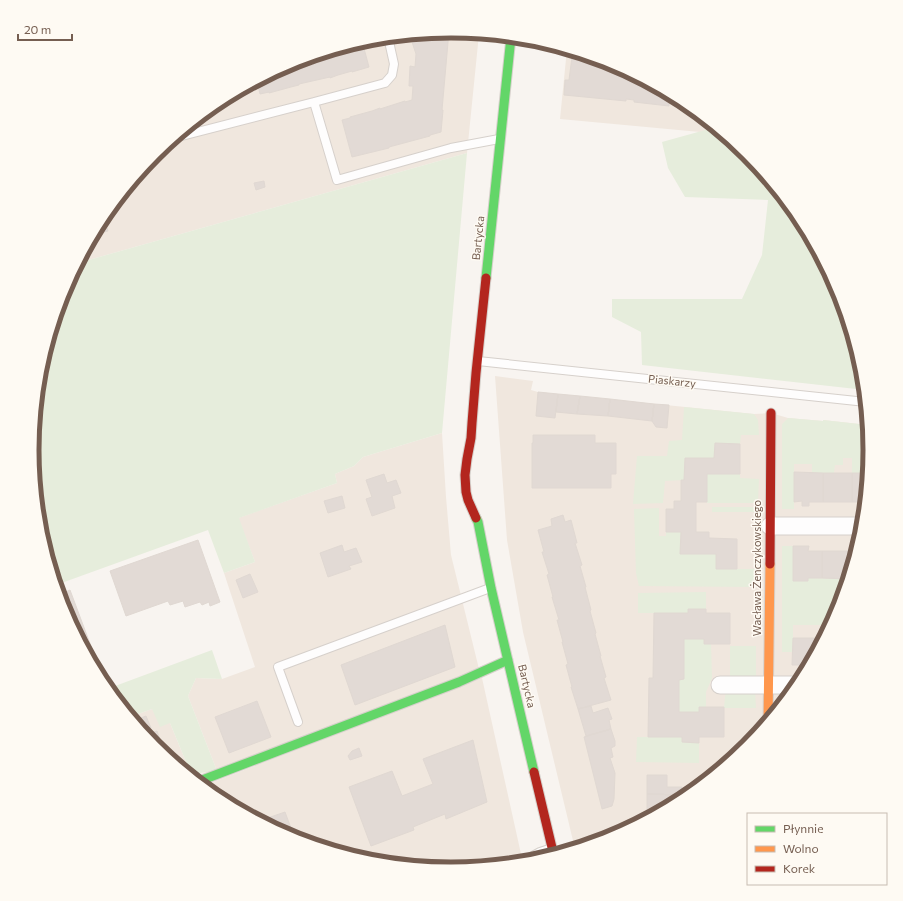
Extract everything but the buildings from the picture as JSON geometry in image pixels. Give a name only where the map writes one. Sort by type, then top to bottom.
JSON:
[{"type":"street","name":"Bartycka","points":[[476,465],[471,443],[472,419],[510,43]]},
{"type":"street","name":"Wacława Żenczykowskiego","points":[[768,715],[771,413]]},
{"type":"street","name":"Bartycka","points":[[471,443],[468,450],[466,466],[466,483],[469,505],[478,522],[491,588],[553,850]]},
{"type":"street","name":"Bartycka","points":[[478,522],[482,507]]},
{"type":"street","points":[[770,526],[857,526]]},
{"type":"street","points":[[203,780],[459,682],[508,660]]},
{"type":"street","points":[[720,686],[791,685]]},
{"type":"lane","points":[[186,135],[384,83],[392,75],[394,64],[389,43]]},
{"type":"lane","points":[[314,102],[337,180],[451,148],[501,139]]},
{"type":"lane","name":"Piaskarzy","points":[[478,361],[860,401]]},
{"type":"lane","points":[[298,722],[278,667],[491,588]]},
{"type":"shaded area","points":[[425,39],[478,39],[467,153],[86,261],[94,244],[124,199],[160,159],[200,123],[245,93],[269,81],[294,69],[345,52],[371,46]]},
{"type":"shaded area","points":[[566,55],[609,69],[658,93],[710,129],[700,132],[560,119]]},
{"type":"shaded area","points":[[495,376],[533,381],[531,390],[538,392],[754,414],[771,413],[788,418],[863,424],[863,477],[856,531],[850,557],[833,608],[821,633],[809,657],[779,702],[743,742],[703,778],[658,808],[609,832],[574,844],[523,632],[507,540]]},
{"type":"shaded area","points":[[442,433],[451,555],[479,669],[217,771],[188,696],[196,678],[222,679],[255,667],[224,573],[255,562],[238,518],[337,483],[335,474],[354,466],[363,457]]},
{"type":"shaded area","points":[[482,678],[522,857],[478,862],[425,862],[371,855],[345,849],[294,832],[245,808],[209,784]]},
{"type":"shaded area","points":[[152,709],[170,723],[189,768],[160,742],[135,715]]},
{"type":"green space","points":[[710,129],[743,159],[779,199],[809,244],[833,293],[850,344],[859,389],[642,365],[641,332],[612,317],[612,299],[742,299],[762,255],[768,200],[685,197],[668,168],[662,142]]},
{"type":"green space","points":[[467,153],[442,433],[363,457],[354,466],[335,474],[337,483],[239,518],[255,562],[224,573],[208,530],[61,583],[47,531],[43,504],[40,477],[40,424],[47,370],[53,344],[70,293],[86,261]]},
{"type":"green space","points":[[684,407],[754,414],[758,420],[759,435],[741,435],[740,444],[715,443],[714,458],[685,458],[684,480],[665,481],[663,503],[633,504],[637,456],[667,456],[669,441],[682,440]]},
{"type":"green space","points":[[788,418],[863,424],[863,473],[852,473],[852,458],[843,458],[843,465],[835,465],[834,473],[812,473],[812,464],[794,464],[794,509],[782,509],[782,424]]},
{"type":"green space","points":[[707,474],[740,474],[740,478],[759,479],[758,503],[707,503]]},
{"type":"green space","points":[[712,507],[758,507],[758,512],[712,512]]},
{"type":"green space","points":[[659,508],[659,536],[666,536],[666,532],[681,532],[681,554],[716,554],[716,569],[756,569],[756,582],[751,587],[639,586],[636,573],[634,509]]},
{"type":"green space","points":[[782,546],[793,546],[793,581],[808,581],[808,578],[843,579],[833,608],[823,629],[823,625],[793,625],[793,652],[782,652]]},
{"type":"green space","points":[[706,592],[706,609],[689,609],[688,613],[638,613],[638,593]]},
{"type":"green space","points":[[684,639],[704,639],[704,644],[711,644],[712,678],[706,692],[706,707],[699,712],[679,712],[679,680],[684,679]]},
{"type":"green space","points":[[730,646],[756,646],[756,678],[730,678]]},
{"type":"green space","points":[[212,650],[222,679],[196,678],[188,696],[217,771],[195,774],[189,768],[170,723],[160,727],[152,709],[135,715],[113,687]]},
{"type":"green space","points":[[755,690],[756,708],[724,708],[726,692]]},
{"type":"green space","points":[[637,737],[682,737],[682,742],[699,743],[699,763],[636,762]]},
{"type":"traffic: fast","points":[[486,278],[510,43]]},
{"type":"traffic: fast","points":[[476,518],[534,772]]},
{"type":"traffic: fast","points":[[203,780],[459,682],[508,660]]},
{"type":"traffic: slow","points":[[768,715],[770,564]]},
{"type":"traffic: jam","points":[[476,518],[468,500],[465,475],[471,438],[486,278]]},
{"type":"traffic: jam","points":[[770,564],[771,413]]},
{"type":"traffic: jam","points":[[534,772],[553,850]]}]
